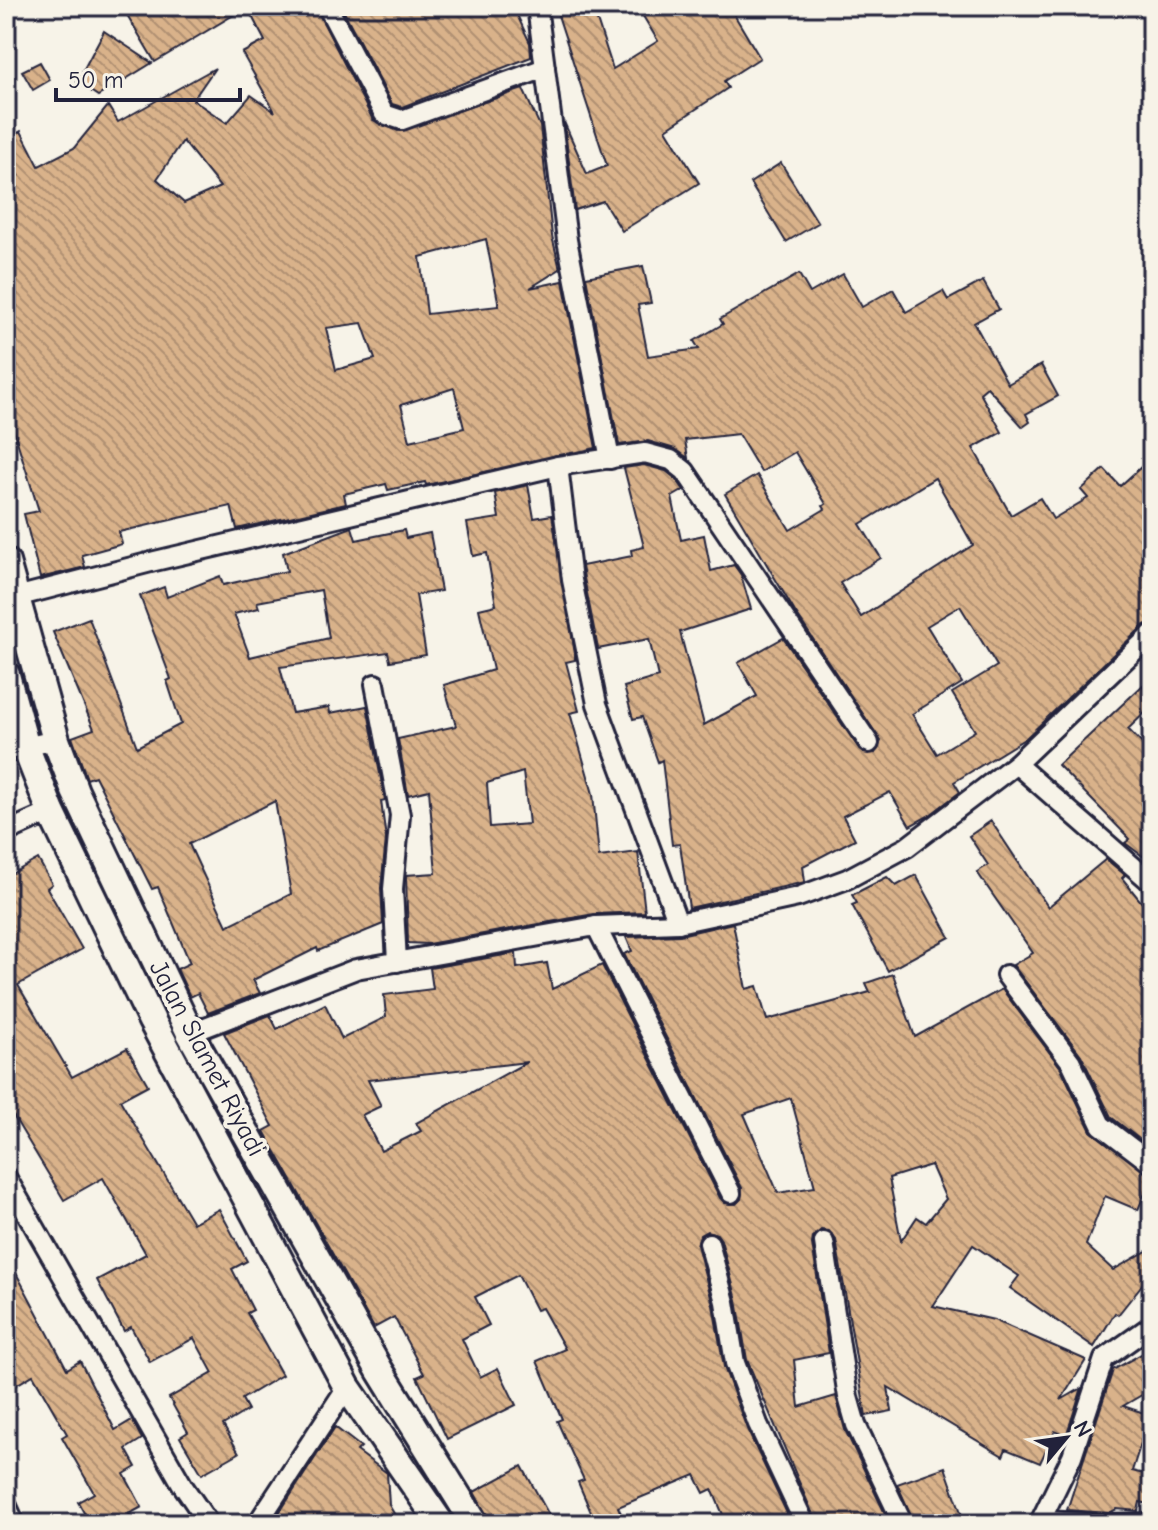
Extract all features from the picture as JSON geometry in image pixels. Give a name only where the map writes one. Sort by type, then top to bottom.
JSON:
[{"type":"main road","name":"Jalan Slamet Riyadi","points":[[6,562],[56,740],[75,791],[190,1033],[380,1371],[475,1524]]},
{"type":"main road","name":"Jalan Slamet Riyadi","points":[[6,675],[16,749],[51,812],[223,1156],[347,1387],[441,1524]]},
{"type":"main road","points":[[223,1156],[251,1141]]},
{"type":"street","points":[[327,6],[384,114],[392,119],[402,120],[545,68]]},
{"type":"street","points":[[537,6],[567,240],[610,459]]},
{"type":"street","points":[[16,597],[558,466],[645,453],[671,460],[685,471],[869,743]]},
{"type":"street","points":[[558,466],[572,580],[597,704],[678,923]]},
{"type":"street","points":[[190,1033],[356,969],[596,926],[678,923],[798,897],[877,866],[1016,764],[1152,634]]},
{"type":"street","points":[[375,684],[400,815],[393,889],[397,962]]},
{"type":"street","points":[[16,749],[56,740]]},
{"type":"street","points":[[1016,764],[1152,883]]},
{"type":"street","points":[[6,832],[51,812]]},
{"type":"street","points":[[596,926],[731,1193]]},
{"type":"street","points":[[1006,975],[1071,1062],[1101,1125],[1152,1164]]},
{"type":"street","points":[[6,1177],[183,1486],[209,1524]]},
{"type":"street","points":[[824,1242],[848,1397],[856,1425],[903,1524]]},
{"type":"street","points":[[709,1243],[725,1302],[735,1363],[758,1424],[805,1524]]},
{"type":"street","points":[[1105,1524],[1041,1523],[1072,1456],[1104,1359],[1152,1325]]},
{"type":"street","points":[[257,1524],[347,1387]]},
{"type":"street","points":[[6,1504],[15,1524]]},
{"type":"street","points":[[1114,1524],[1152,1523]]},
{"type":"building","points":[[138,6],[315,6],[373,120],[398,131],[523,89],[540,126],[552,236],[560,269],[530,288],[563,281],[596,448],[426,485],[425,482],[388,490],[386,484],[344,494],[346,504],[237,529],[231,506],[119,532],[122,544],[82,555],[85,567],[40,578],[24,514],[39,511],[6,406],[6,182],[19,175],[6,151],[6,139],[21,131],[39,166],[74,148],[108,106],[118,122],[215,68],[193,100],[227,123],[251,95],[275,112],[242,53],[265,41],[247,7],[155,62],[126,13]],"holes":[[[183,141],[220,187],[184,203],[157,179]],[[486,239],[499,306],[427,314],[420,257]],[[362,323],[375,359],[336,370],[326,328]],[[454,388],[464,428],[410,441],[401,405]]]},
{"type":"building","points":[[341,6],[513,6],[530,43],[531,57],[402,107],[392,104]]},
{"type":"building","points":[[555,6],[620,6],[597,20],[613,69],[658,41],[637,6],[729,6],[760,58],[724,81],[728,88],[666,129],[699,183],[622,231],[603,201],[575,210],[564,122],[587,174],[607,166]]},
{"type":"building","points":[[104,31],[152,63],[98,96],[77,82]]},
{"type":"building","points":[[40,62],[50,80],[33,90],[22,71]]},
{"type":"building","points":[[781,163],[818,223],[786,242],[750,183]]},
{"type":"building","points":[[643,266],[651,303],[638,305],[648,356],[699,349],[694,341],[723,324],[720,319],[799,274],[810,293],[843,274],[862,307],[893,289],[906,312],[943,291],[948,300],[983,281],[999,309],[974,323],[1008,384],[1041,365],[1058,396],[1026,414],[1030,422],[1023,427],[987,387],[980,393],[1002,432],[973,448],[1011,515],[1040,498],[1053,519],[1088,498],[1081,490],[1104,469],[1120,486],[1152,457],[1152,622],[1144,625],[1026,738],[954,782],[960,792],[930,815],[910,826],[890,792],[843,816],[855,839],[803,866],[805,882],[689,908],[680,844],[672,845],[662,760],[658,762],[642,717],[633,719],[624,687],[658,677],[649,639],[598,649],[582,566],[632,556],[631,550],[644,547],[624,468],[644,465],[666,471],[676,479],[684,490],[672,497],[681,540],[704,535],[711,571],[734,565],[741,575],[751,609],[680,632],[704,725],[757,696],[738,663],[783,638],[860,750],[875,753],[881,741],[795,612],[725,494],[757,475],[790,530],[825,509],[823,506],[826,504],[795,452],[761,472],[738,434],[685,440],[688,458],[675,449],[648,441],[619,445],[586,277]],"holes":[[[935,478],[973,545],[861,617],[840,583],[881,558],[860,524]],[[960,606],[997,666],[952,693],[975,731],[937,754],[912,714],[962,683],[927,626]]]},
{"type":"building","points":[[528,485],[534,518],[552,515],[575,654],[575,660],[566,662],[579,711],[570,713],[593,794],[599,857],[638,852],[645,912],[594,914],[428,944],[408,943],[406,875],[436,873],[429,790],[408,795],[398,739],[456,726],[444,685],[493,670],[479,609],[496,605],[487,553],[473,556],[467,523],[499,518],[495,493]],"holes":[[[523,772],[529,824],[490,827],[487,783]]]},
{"type":"building","points":[[352,527],[356,540],[404,530],[406,538],[430,533],[441,591],[416,595],[426,655],[390,661],[388,652],[280,667],[292,713],[329,707],[330,713],[367,706],[385,800],[381,801],[386,839],[381,888],[383,924],[318,951],[317,948],[253,980],[260,993],[208,1013],[198,993],[190,997],[177,969],[190,963],[158,887],[152,889],[95,776],[87,779],[72,737],[94,729],[53,632],[89,618],[137,747],[181,724],[167,681],[171,679],[140,596],[164,587],[167,597],[220,576],[223,585],[287,571],[283,553]],"holes":[[[321,590],[329,638],[250,657],[234,614],[259,608],[257,602]],[[275,801],[291,894],[227,926],[189,844]]]},
{"type":"building","points":[[1143,685],[1152,695],[1152,706],[1128,729],[1152,754],[1152,863],[1125,843],[1130,839],[1058,765]]},
{"type":"building","points":[[991,821],[1048,907],[1106,859],[1125,875],[1122,878],[1143,904],[1152,922],[1152,1149],[1111,1117],[1081,1055],[1013,965],[1033,953],[977,872],[988,865],[969,836]]},
{"type":"building","points":[[38,859],[52,884],[47,888],[82,949],[18,985],[72,1077],[127,1048],[148,1085],[120,1100],[193,1223],[219,1209],[247,1261],[232,1269],[253,1310],[247,1313],[282,1375],[242,1399],[248,1410],[223,1425],[239,1453],[202,1474],[180,1437],[188,1432],[169,1398],[213,1373],[194,1338],[150,1362],[131,1327],[124,1331],[97,1280],[146,1254],[103,1178],[64,1200],[6,1104],[6,877]]},
{"type":"building","points":[[916,875],[950,937],[888,971],[852,905],[857,903],[852,895],[887,877],[896,886]]},
{"type":"building","points":[[733,923],[746,989],[757,986],[767,1020],[870,992],[866,983],[893,974],[915,1037],[1002,989],[1061,1068],[1091,1131],[1152,1176],[1138,1210],[1105,1196],[1086,1245],[1113,1270],[1152,1248],[1152,1272],[1118,1315],[1115,1313],[1094,1347],[1010,1288],[1019,1276],[973,1245],[933,1306],[994,1320],[1086,1360],[1061,1400],[1082,1388],[1066,1436],[1055,1431],[1040,1463],[1006,1449],[1003,1456],[888,1387],[892,1411],[866,1416],[836,1240],[829,1231],[821,1230],[813,1237],[812,1244],[829,1353],[794,1360],[799,1407],[836,1396],[845,1430],[890,1524],[817,1524],[747,1360],[737,1300],[721,1240],[717,1234],[707,1231],[700,1235],[697,1245],[713,1305],[724,1367],[747,1429],[792,1524],[727,1524],[712,1489],[704,1493],[695,1475],[618,1507],[626,1524],[596,1524],[578,1482],[584,1480],[557,1421],[562,1419],[537,1361],[565,1349],[542,1308],[536,1310],[518,1275],[475,1297],[489,1325],[462,1339],[480,1377],[498,1368],[516,1405],[447,1439],[417,1377],[424,1374],[394,1317],[374,1328],[264,1131],[273,1126],[224,1033],[270,1015],[277,1029],[325,1004],[342,1039],[386,1017],[384,995],[433,989],[430,968],[516,953],[517,968],[547,963],[552,989],[602,965],[720,1198],[725,1203],[736,1204],[741,1199],[742,1188],[624,954],[632,951],[626,937],[680,935]],"holes":[[[527,1062],[416,1123],[421,1131],[381,1151],[362,1115],[381,1106],[368,1080]],[[791,1098],[815,1187],[778,1193],[744,1114]],[[931,1165],[946,1199],[926,1223],[917,1217],[901,1241],[889,1178]]]},
{"type":"building","points":[[6,1254],[67,1369],[80,1361],[115,1430],[132,1420],[142,1439],[126,1449],[136,1467],[124,1474],[142,1507],[129,1514],[135,1524],[90,1524],[78,1502],[94,1493],[62,1437],[67,1434],[33,1375],[6,1391]]},
{"type":"building","points":[[1152,1348],[1152,1389],[1123,1406],[1150,1415],[1132,1471],[1152,1476],[1152,1505],[1140,1502],[1138,1511],[1117,1509],[1109,1513],[1067,1510],[1113,1370]]},
{"type":"building","points":[[335,1427],[361,1447],[357,1451],[387,1473],[389,1505],[400,1524],[272,1524]]},
{"type":"building","points":[[522,1466],[554,1524],[491,1524],[474,1492]]},
{"type":"building","points":[[945,1467],[965,1524],[915,1524],[897,1484]]}]
